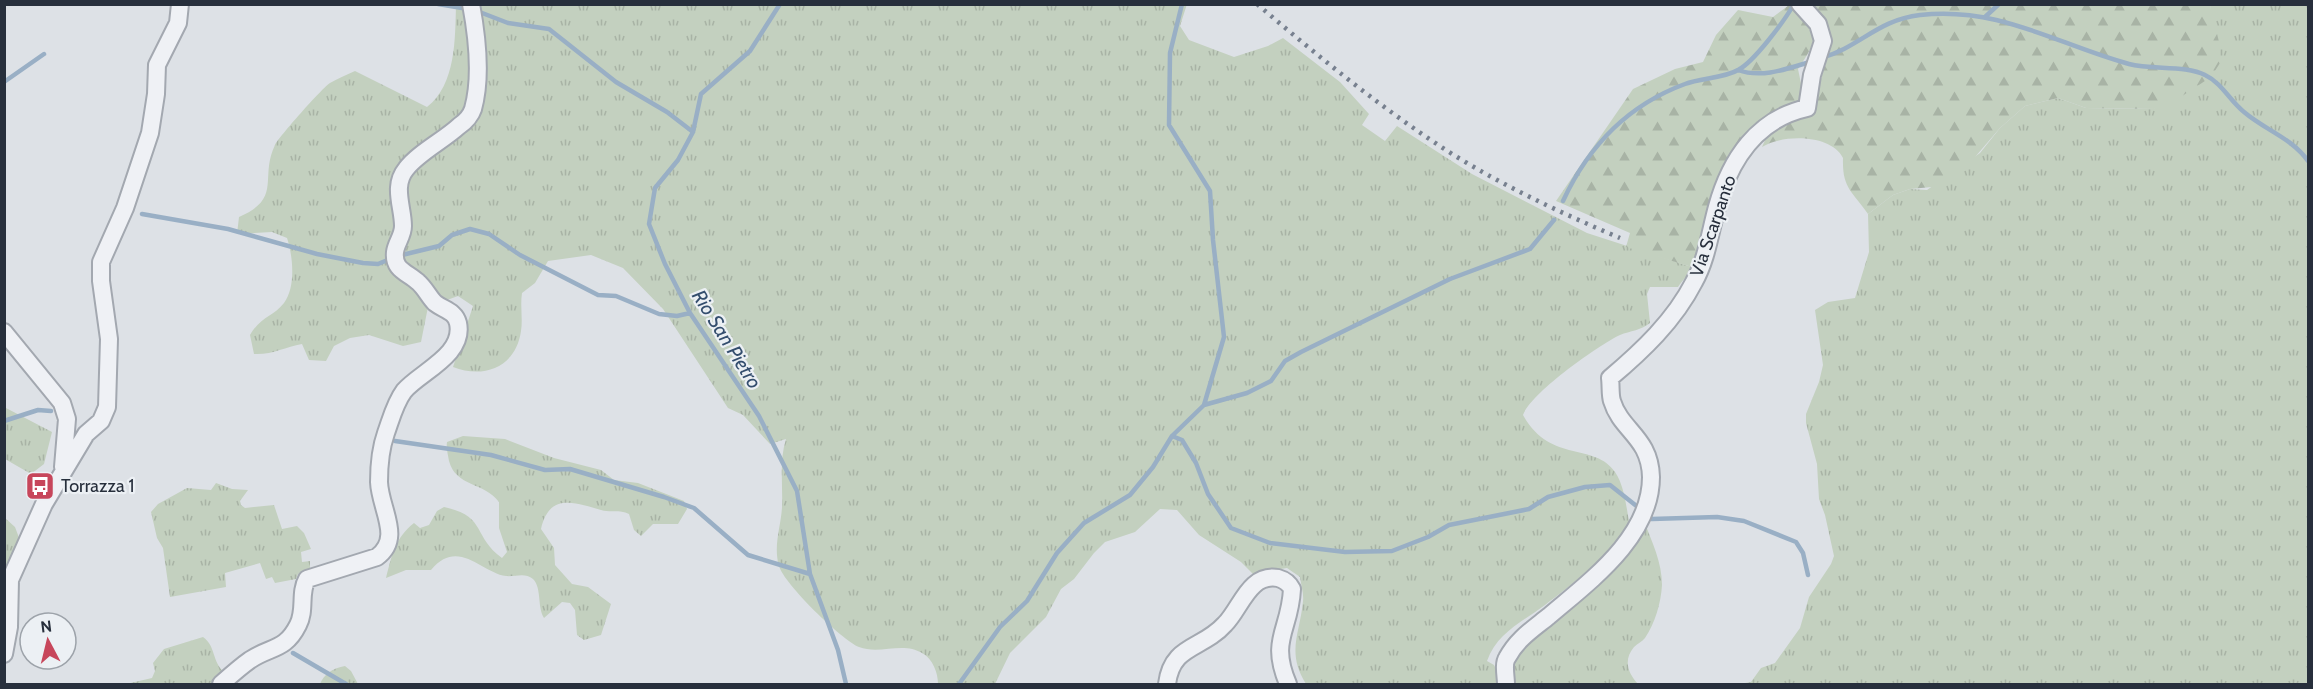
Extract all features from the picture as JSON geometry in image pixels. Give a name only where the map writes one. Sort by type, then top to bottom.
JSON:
[{"type":"street","points":[[54,487],[86,434],[101,421],[107,407],[109,339],[101,281],[101,262],[125,208],[150,133],[156,94],[157,65],[178,22],[180,4]]},
{"type":"street","points":[[221,684],[250,660],[284,645],[292,637],[300,622],[302,589],[307,579],[377,557],[386,550],[390,535],[389,520],[382,505],[379,481],[383,439],[403,393],[418,377],[446,357],[456,342],[459,325],[454,315],[435,302],[418,282],[400,270],[396,263],[395,250],[403,226],[398,191],[406,168],[460,126],[473,110],[477,53],[471,4]]},
{"type":"street","name":"Via Scarpanto","points":[[1506,684],[1505,660],[1522,636],[1617,554],[1637,525],[1645,506],[1651,477],[1644,445],[1624,422],[1612,402],[1610,378],[1657,334],[1695,282],[1711,235],[1717,206],[1736,159],[1754,135],[1776,118],[1807,108],[1812,92],[1812,75],[1823,41],[1818,24],[1800,4]]},
{"type":"street","points":[[4,332],[62,403],[67,419],[65,461],[10,580],[9,627],[4,654]]},
{"type":"street","points":[[1167,684],[1168,670],[1178,656],[1225,624],[1248,591],[1267,579],[1284,580],[1292,589],[1291,602],[1278,652],[1288,684]]},
{"type":"green space","points":[[1187,4],[1180,26],[1189,40],[1234,57],[1268,46],[1283,38],[1340,82],[1369,114],[1362,125],[1385,141],[1397,126],[1472,174],[1587,233],[1692,267],[1678,287],[1650,287],[1647,294],[1650,323],[1640,329],[1620,335],[1581,359],[1538,395],[1523,415],[1534,430],[1546,440],[1559,447],[1596,457],[1615,472],[1621,483],[1629,521],[1614,544],[1592,567],[1511,629],[1497,643],[1487,661],[1494,665],[1503,684],[1306,684],[1300,673],[1295,652],[1303,598],[1300,577],[1287,568],[1269,571],[1257,578],[1241,562],[1199,535],[1177,510],[1160,509],[1135,532],[1105,542],[1094,553],[1074,579],[1061,589],[1046,617],[1010,653],[995,684],[938,684],[934,667],[922,653],[907,648],[875,650],[859,647],[814,611],[791,585],[779,566],[777,543],[782,507],[782,472],[786,439],[770,444],[743,415],[728,408],[663,309],[623,268],[591,255],[548,261],[535,283],[522,293],[521,331],[513,354],[497,367],[487,370],[476,372],[453,367],[473,306],[458,296],[428,307],[421,342],[403,346],[369,335],[350,338],[334,346],[326,361],[309,360],[302,344],[273,352],[254,354],[250,335],[258,324],[284,303],[292,280],[292,262],[287,238],[272,232],[237,234],[239,217],[253,210],[266,195],[269,168],[275,145],[326,87],[355,71],[427,107],[437,97],[449,74],[454,46],[456,5]]},
{"type":"green space","points":[[1789,5],[1795,5],[1812,29],[1812,43],[1798,69],[1803,93],[1799,101],[1767,117],[1707,229],[1692,267],[1626,247],[1630,233],[1556,201],[1633,89],[1675,69],[1703,62],[1716,35],[1738,10],[1773,17]]},
{"type":"green space","points":[[1814,5],[2210,5],[2220,46],[2220,63],[2211,77],[2170,104],[2154,109],[2086,108],[2058,98],[2025,106],[2000,128],[1957,178],[1943,186],[1910,189],[1893,195],[1868,214],[1846,183],[1843,158],[1828,144],[1794,138],[1762,147],[1771,127],[1810,112],[1815,100],[1822,73],[1825,44],[1820,16]]},
{"type":"green space","points":[[2210,5],[2308,5],[2308,684],[1739,684],[1751,682],[1761,668],[1775,663],[1800,628],[1809,597],[1834,556],[1819,499],[1817,464],[1806,423],[1806,414],[1823,365],[1815,310],[1828,302],[1855,298],[1869,252],[1868,214],[1893,195],[1910,189],[1927,190],[1980,153],[2000,128],[2025,106],[2058,98],[2086,108],[2154,109],[2211,13]]},
{"type":"green space","points":[[6,408],[52,432],[44,464],[31,474],[5,459]]},
{"type":"green space","points":[[463,436],[505,439],[554,458],[601,470],[614,480],[638,483],[684,501],[687,509],[678,524],[653,524],[641,536],[634,530],[629,514],[622,512],[565,503],[550,509],[545,517],[541,529],[554,548],[555,565],[572,584],[588,587],[611,604],[601,635],[584,640],[577,635],[575,610],[570,603],[562,602],[544,618],[538,587],[530,577],[497,574],[460,557],[451,557],[441,561],[431,570],[406,570],[386,578],[392,554],[402,535],[414,523],[420,528],[429,525],[437,511],[444,507],[458,511],[473,521],[486,542],[502,558],[507,552],[499,528],[499,502],[486,491],[458,476],[449,461],[447,442]]},
{"type":"green space","points":[[216,483],[232,489],[248,490],[240,501],[245,508],[274,505],[282,529],[297,526],[304,533],[311,549],[301,552],[302,562],[310,561],[310,569],[298,574],[296,579],[275,583],[272,577],[266,579],[260,563],[225,573],[226,587],[170,597],[163,548],[157,538],[151,512],[158,504],[187,488],[211,490]]},
{"type":"green space","points":[[5,518],[15,527],[21,543],[5,578]]},
{"type":"green space","points":[[1644,521],[1658,560],[1662,585],[1659,606],[1652,626],[1645,638],[1634,647],[1629,657],[1629,671],[1638,684],[1512,684],[1514,653],[1614,563],[1640,536]]},
{"type":"green space","points":[[203,637],[210,645],[217,664],[224,672],[222,684],[126,684],[152,678],[155,671],[153,663],[164,649]]},
{"type":"green space","points":[[345,666],[351,671],[358,684],[320,684],[330,672]]},
{"type":"waterway","points":[[438,4],[468,9]]},
{"type":"waterway","name":"Rio San Pietro","points":[[780,4],[750,51],[701,94],[693,132],[678,160],[655,188],[649,224],[665,264],[690,313],[759,416],[797,491],[810,574],[838,650],[846,684]]},
{"type":"waterway","points":[[1182,4],[1170,53],[1169,125],[1210,191],[1224,337],[1204,405]]},
{"type":"waterway","points":[[1563,201],[1585,163],[1612,130],[1628,116],[1664,93],[1685,84],[1726,75],[1745,66],[1777,30],[1794,4]]},
{"type":"waterway","points":[[1985,17],[1999,4]]},
{"type":"waterway","points":[[477,11],[508,23],[549,29],[616,82],[667,112],[693,132]]},
{"type":"waterway","points":[[1821,58],[1847,47],[1892,22],[1905,18],[1949,14],[2002,21],[2129,64],[2188,70],[2205,75],[2211,78],[2244,112],[2294,146],[2308,161]]},
{"type":"waterway","points":[[4,82],[44,54]]},
{"type":"waterway","points":[[1738,70],[1766,73],[1813,61]]},
{"type":"waterway","points":[[142,214],[228,229],[317,254],[363,263],[378,264],[390,259]]},
{"type":"waterway","points":[[959,684],[1000,627],[1027,601],[1057,553],[1084,523],[1130,495],[1153,467],[1172,436],[1204,405],[1247,393],[1271,381],[1285,361],[1301,352],[1450,279],[1530,249],[1554,220]]},
{"type":"waterway","points":[[398,256],[439,246],[452,235],[470,229],[489,234],[520,255],[598,295],[616,296],[659,314],[677,316],[690,313]]},
{"type":"waterway","points":[[4,421],[38,410],[51,411]]},
{"type":"waterway","points":[[1172,436],[1182,440],[1196,463],[1208,494],[1231,528],[1270,543],[1345,552],[1392,551],[1428,537],[1449,525],[1529,509],[1548,497],[1585,487],[1610,485],[1639,508]]},
{"type":"waterway","points":[[395,441],[491,455],[545,470],[570,469],[664,497],[694,508],[748,555],[810,574]]},
{"type":"waterway","points":[[1646,514],[1652,519],[1717,517],[1744,521],[1796,542],[1803,553],[1808,575]]},
{"type":"waterway","points":[[293,653],[346,684]]},
{"type":"railway","points":[[1257,4],[1351,81],[1399,118],[1449,152],[1533,198],[1620,238]]},
{"type":"place","name":"Torrazza 1","points":[[40,486]]}]
